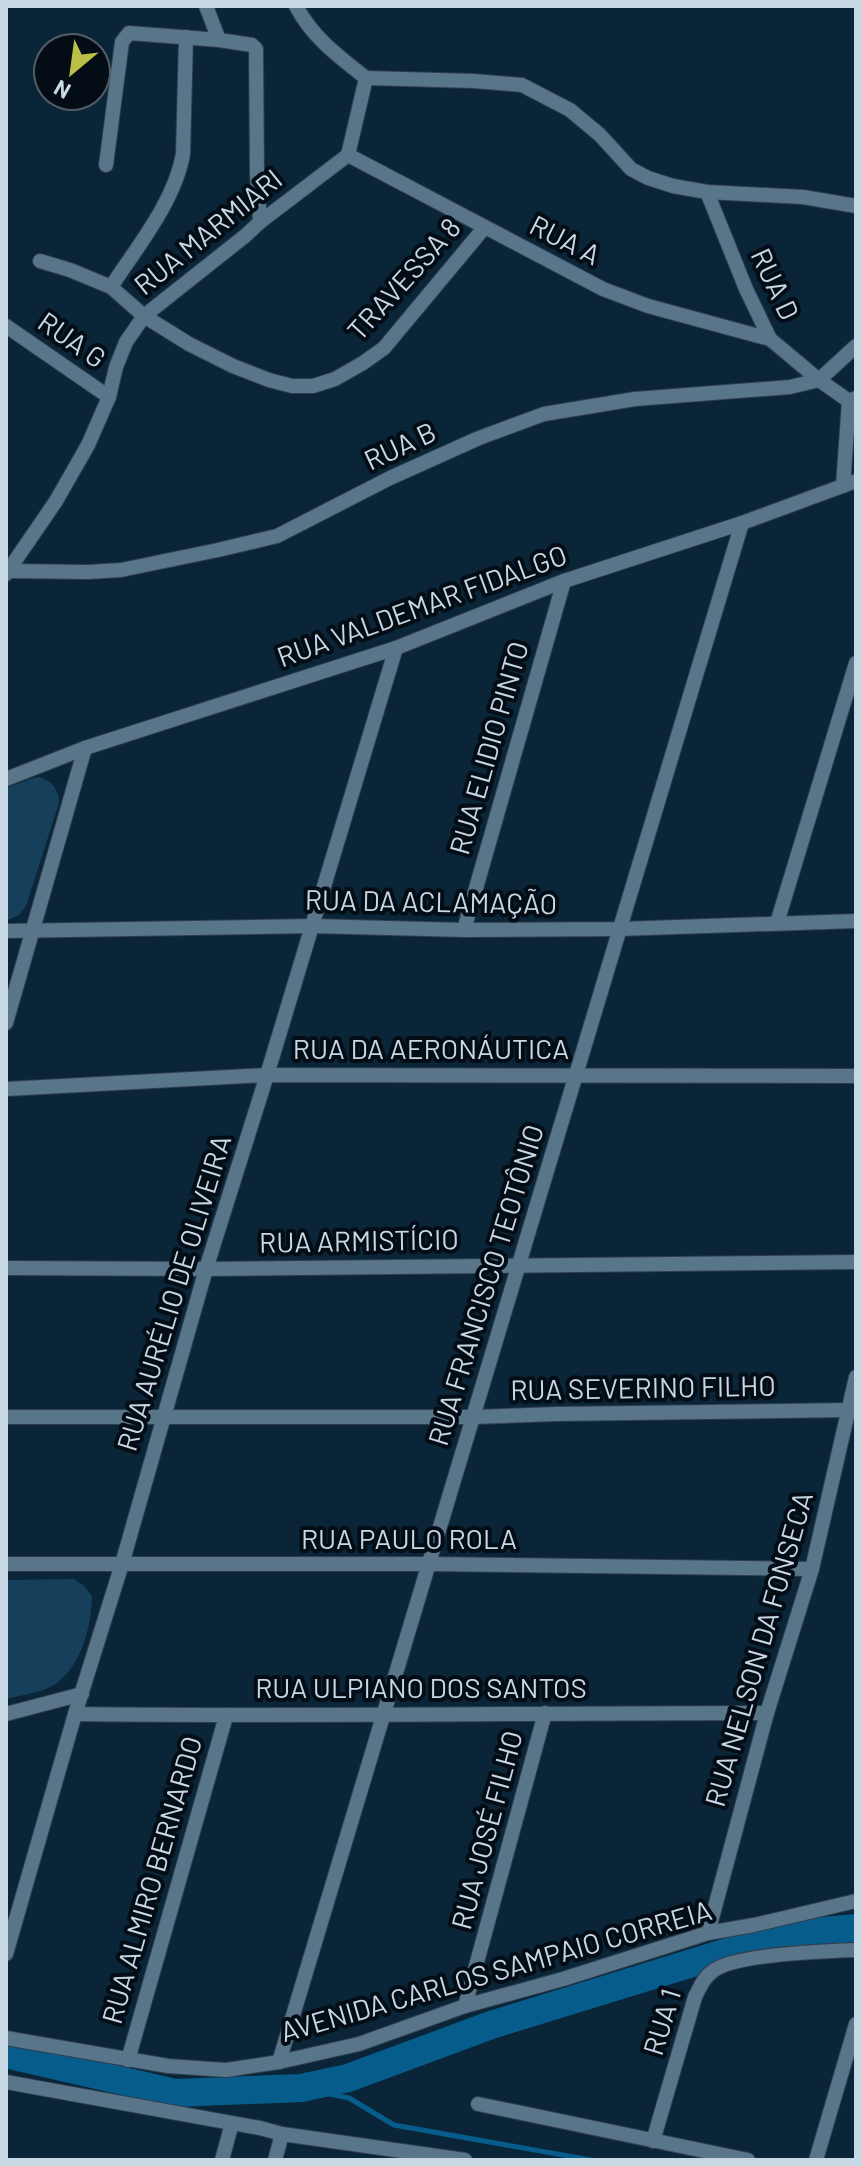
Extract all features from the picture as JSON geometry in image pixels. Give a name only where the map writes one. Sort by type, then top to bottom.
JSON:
[{"type":"street","points":[[206,6],[219,40]]},
{"type":"street","points":[[296,6],[317,37],[366,78],[522,85],[570,110],[600,135],[631,169],[648,178],[707,192],[803,197],[856,206]]},
{"type":"street","points":[[106,165],[122,42],[129,33],[247,43],[256,49],[260,222]]},
{"type":"street","points":[[111,287],[168,198],[180,170],[186,37]]},
{"type":"street","points":[[348,155],[366,78]]},
{"type":"street","name":"RUA MARMIARI","points":[[7,572],[56,501],[82,456],[109,397],[126,342],[144,316],[348,155]]},
{"type":"street","name":"RUA A","points":[[348,155],[603,289],[637,302],[770,339]]},
{"type":"street","name":"RUA D","points":[[707,192],[770,339],[819,380]]},
{"type":"street","name":"TRAVESSA 8","points":[[40,261],[111,287],[144,316],[233,366],[292,386],[313,386],[335,379],[384,348],[484,228]]},
{"type":"street","name":"RUA G","points":[[6,326],[109,397]]},
{"type":"street","points":[[850,483],[854,401],[819,380],[856,346]]},
{"type":"street","name":"RUA B","points":[[7,572],[121,570],[277,536],[390,478],[479,438],[544,414],[635,399],[790,387],[819,380]]},
{"type":"street","name":"RUA VALDEMAR FIDALGO","points":[[6,779],[85,748],[396,648],[564,581],[742,523],[850,483]]},
{"type":"street","name":"RUA FRANCISCO TEOTÔNIO","points":[[279,2062],[742,523]]},
{"type":"street","name":"RUA ELIDIO PINTO","points":[[464,930],[564,581]]},
{"type":"street","name":"RUA AURÉLIO DE OLIVEIRA","points":[[6,1954],[206,1269],[396,648]]},
{"type":"street","points":[[777,923],[856,663]]},
{"type":"street","points":[[6,1023],[85,748]]},
{"type":"street","name":"RUA DA ACLAMAÇÃO","points":[[6,931],[312,926],[464,930],[619,929],[856,921]]},
{"type":"street","name":"RUA DA AERONÁUTICA","points":[[6,1089],[267,1075],[856,1076]]},
{"type":"street","name":"RUA ARMISTÍCIO","points":[[6,1268],[206,1269],[856,1262]]},
{"type":"street","name":"RUA NELSON DA FONSECA","points":[[708,1933],[767,1713],[849,1441],[849,1410],[856,1377]]},
{"type":"street","name":"RUA SEVERINO FILHO","points":[[6,1417],[474,1417],[849,1410]]},
{"type":"street","name":"RUA PAULO ROLA","points":[[6,1564],[431,1564],[812,1569]]},
{"type":"street","points":[[6,1714],[82,1694]]},
{"type":"street","name":"RUA JOSÉ FILHO","points":[[465,2006],[545,1713]]},
{"type":"street","name":"RUA ULPIANO DOS SANTOS","points":[[75,1714],[767,1713]]},
{"type":"street","name":"RUA ALMIRO BERNARDO","points":[[128,2060],[226,1716]]},
{"type":"street","name":"AVENIDA CARLOS SAMPAIO CORREIA","points":[[6,2038],[168,2066],[226,2070],[279,2062],[359,2044],[465,2006],[708,1933],[856,1901]]},
{"type":"street","name":"RUA 1","points":[[653,2141],[695,1997],[702,1982],[714,1969],[737,1962],[801,1952],[856,1950]]},
{"type":"street","points":[[816,2160],[856,2024]]},
{"type":"street","points":[[6,2082],[282,2134],[465,2160]]},
{"type":"street","points":[[478,2104],[748,2160]]},
{"type":"street","points":[[222,2160],[232,2123]]},
{"type":"street","points":[[275,2160],[282,2134]]},
{"type":"shaded area","points":[[39,777],[54,786],[59,803],[26,906],[19,915],[6,921],[6,788]]},
{"type":"shaded area","points":[[74,1579],[92,1596],[90,1620],[78,1657],[54,1685],[6,1699],[6,1580]]},
{"type":"waterway","points":[[6,2054],[175,2093],[301,2088],[348,2078],[491,2025],[744,1947],[823,1931],[856,1928]]},
{"type":"waterway","points":[[301,2088],[349,2098],[394,2125],[591,2160]]}]
